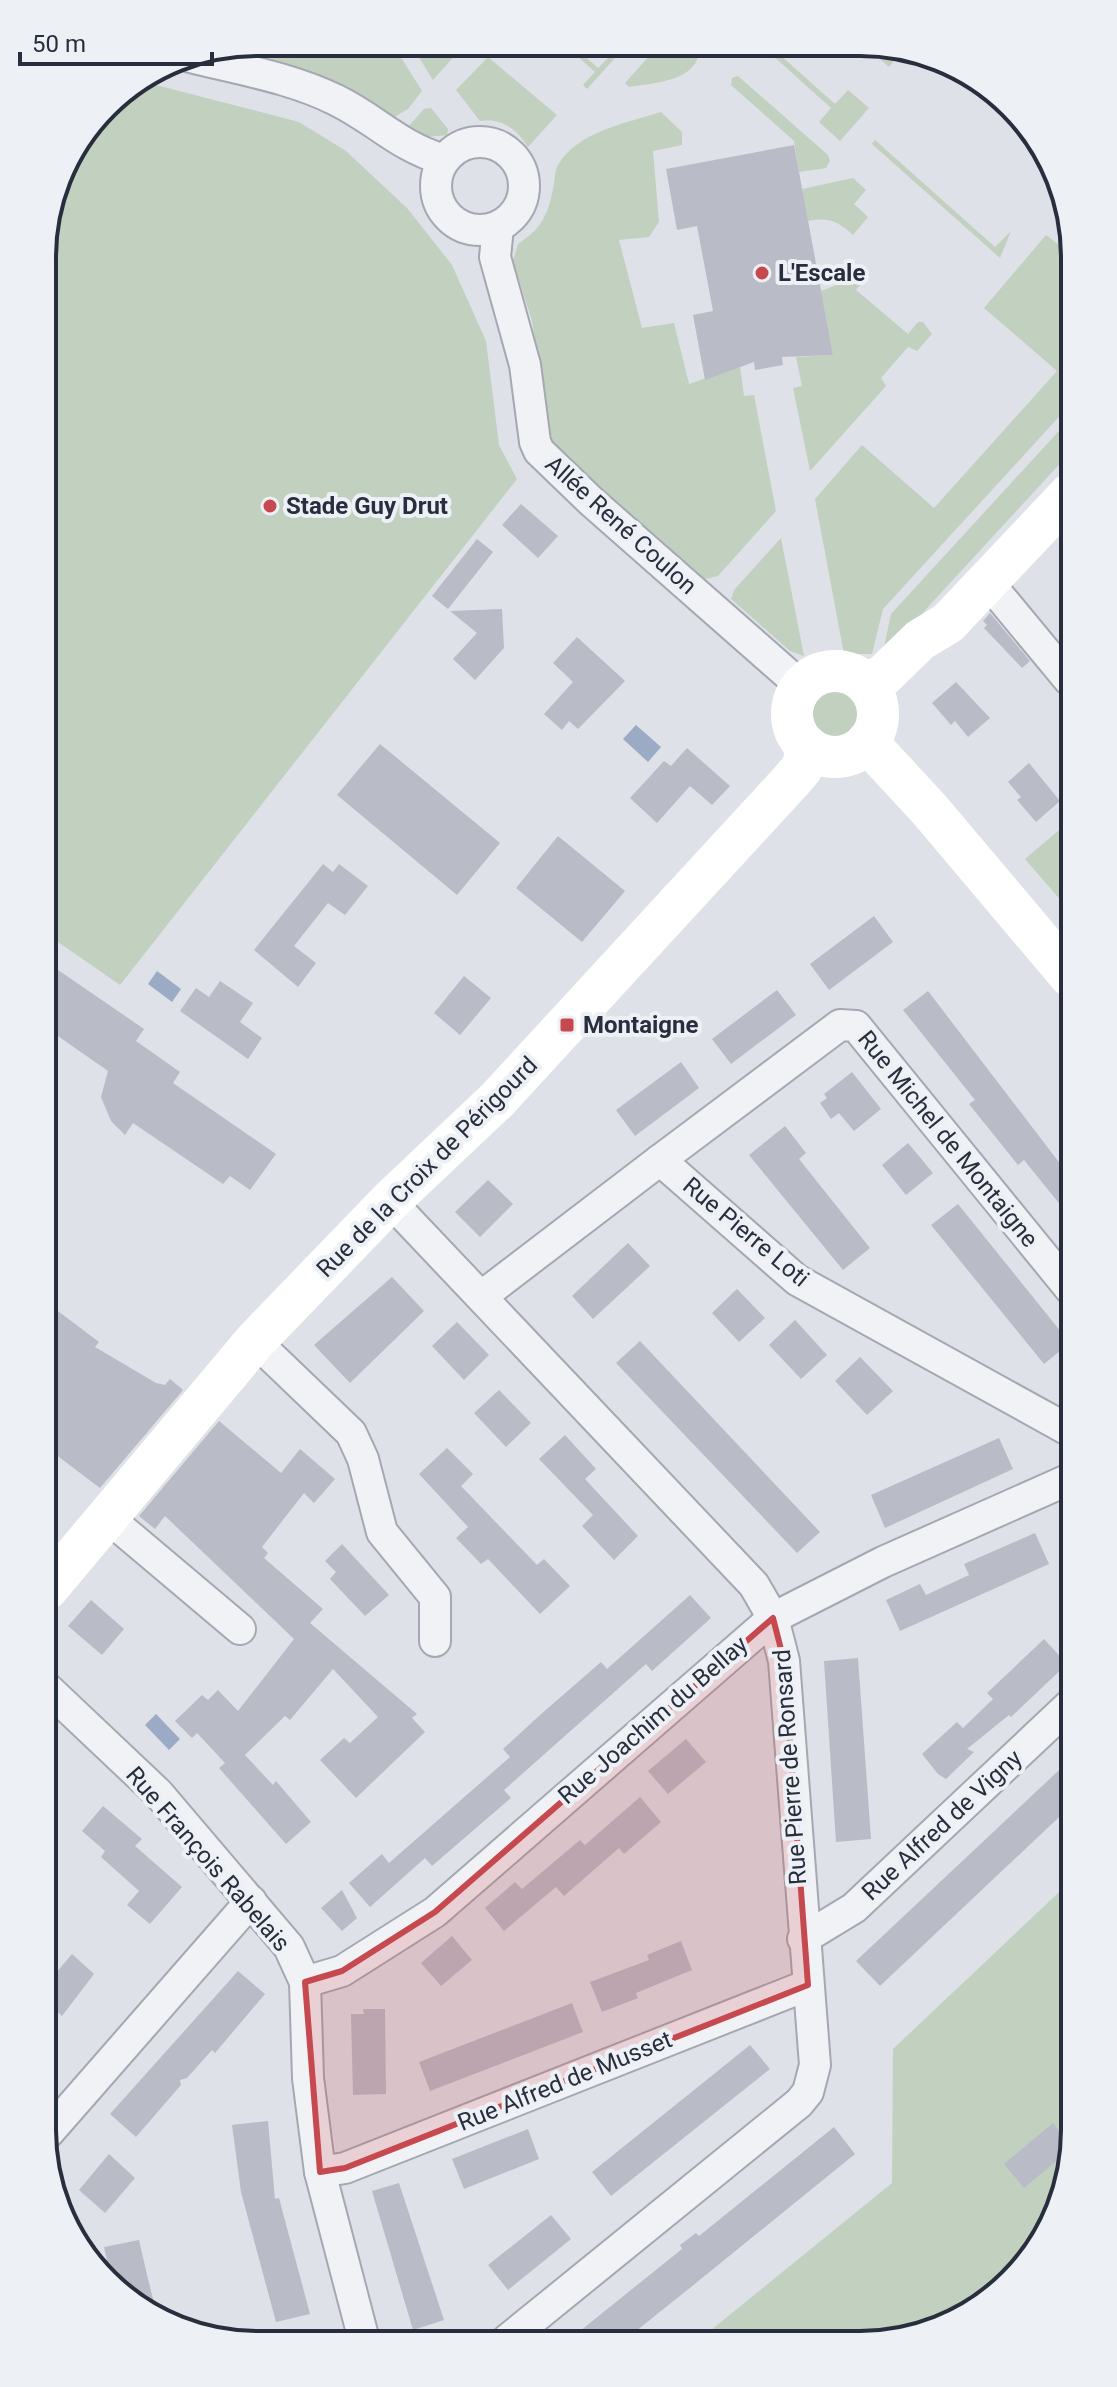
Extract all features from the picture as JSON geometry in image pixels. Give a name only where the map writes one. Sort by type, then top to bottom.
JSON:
[{"type":"street","points":[[209,62],[319,92],[360,114],[412,150],[444,160]]},
{"type":"street","points":[[479,141],[495,144],[519,163],[524,177],[520,207],[498,227],[469,229],[445,214],[435,187],[444,160],[464,144],[479,141]]},
{"type":"street","name":"Allée René Coulon","points":[[498,227],[495,257],[522,352],[539,451],[592,502],[791,677],[799,690]]},
{"type":"street","points":[[866,684],[904,660],[920,640],[931,613],[1061,473]]},
{"type":"street","points":[[920,640],[948,623],[1061,503]]},
{"type":"street","points":[[987,581],[1061,670]]},
{"type":"street","points":[[828,671],[842,671],[866,684],[875,698],[878,714],[875,730],[867,742],[858,750],[834,757],[808,747],[798,735],[793,720],[793,705],[799,690],[812,678],[828,671]]},
{"type":"street","points":[[867,742],[953,836],[1061,965]]},
{"type":"street","name":"Rue de la Croix de Périgourd","points":[[56,1578],[255,1341],[390,1201],[497,1100],[790,782],[802,768],[808,747]]},
{"type":"street","name":"Rue Michel de Montaigne","points":[[660,1160],[840,1025],[856,1026],[1061,1278]]},
{"type":"street","name":"Rue Pierre Loti","points":[[482,1296],[660,1160],[797,1280],[1061,1426]]},
{"type":"street","name":"Rue Pierre de Ronsard","points":[[390,1201],[754,1585],[773,1618],[784,1661],[815,2065],[808,2092],[799,2103],[518,2331]]},
{"type":"street","points":[[255,1341],[351,1433],[363,1459],[382,1532],[435,1597],[435,1641]]},
{"type":"street","name":"Rue Joachim du Bellay","points":[[305,1982],[342,1971],[435,1912],[773,1618],[870,1568],[1061,1483]]},
{"type":"street","points":[[106,1516],[240,1629]]},
{"type":"street","name":"Rue François Rabelais","points":[[56,1697],[158,1793],[289,1947],[305,1982],[308,2078],[320,2172],[362,2331]]},
{"type":"street","name":"Rue Alfred de Vigny","points":[[803,1939],[854,1908],[1061,1713]]},
{"type":"street","points":[[56,2124],[251,1901]]},
{"type":"street","name":"Rue Alfred de Musset","points":[[320,2172],[345,2168],[808,1985]]},
{"type":"highlighted area","points":[[773,1618],[784,1661],[808,1985],[345,2168],[320,2172],[305,1982],[342,1971],[435,1912]]},
{"type":"green space","points":[[400,56],[422,91],[408,109],[391,119],[229,58]]},
{"type":"green space","points":[[418,56],[454,56],[433,80]]},
{"type":"green space","points":[[577,56],[584,56],[598,68],[610,56],[614,59],[587,89],[583,85],[595,72]]},
{"type":"green space","points":[[649,56],[698,56],[693,66],[675,78],[629,87],[625,83]]},
{"type":"green space","points":[[773,56],[781,56],[835,104],[848,90],[869,108],[840,141],[819,122],[831,108]]},
{"type":"green space","points":[[488,57],[557,115],[528,147],[508,126],[496,121],[480,121],[456,90]]},
{"type":"green space","points":[[878,57],[895,59],[889,67]]},
{"type":"green space","points":[[738,76],[828,155],[830,161],[826,168],[799,172],[794,141],[731,85],[732,78]]},
{"type":"green space","name":"Stade Guy Drut","points":[[155,84],[299,122],[346,151],[407,208],[452,265],[486,341],[499,445],[517,479],[120,985],[56,941],[56,244],[71,180],[90,145],[124,106]]},
{"type":"green space","points":[[431,108],[448,129],[447,135],[416,138],[407,128],[424,109]]},
{"type":"green space","points":[[661,112],[682,132],[682,145],[653,151],[659,222],[649,237],[619,240],[642,328],[674,323],[689,384],[740,367],[744,396],[754,395],[776,511],[718,576],[705,579],[689,572],[554,452],[532,321],[513,261],[518,244],[544,218],[556,169],[567,153],[590,136]]},
{"type":"green space","points":[[875,140],[995,247],[1011,231],[1000,258],[872,144]]},
{"type":"green space","points":[[853,178],[866,190],[854,204],[868,217],[853,235],[832,221],[808,221],[802,189]]},
{"type":"green space","points":[[1046,235],[1060,246],[1061,415],[883,609],[872,654],[844,654],[815,499],[862,445],[934,508],[1057,371],[984,308]]},
{"type":"green space","points":[[858,266],[868,275],[856,290],[908,334],[918,322],[923,322],[932,334],[917,351],[908,347],[881,378],[886,386],[810,471],[793,388],[802,386],[796,357],[833,355],[821,291],[842,283]]},
{"type":"green space","points":[[1061,429],[1061,463],[927,608],[902,641],[884,647],[891,614]]},
{"type":"green space","points":[[781,538],[804,656],[790,651],[731,599],[734,590]]},
{"type":"green space","points":[[835,688],[853,696],[861,714],[853,732],[835,740],[817,732],[809,714],[817,696]]},
{"type":"green space","points":[[1061,829],[1061,901],[1025,859]]},
{"type":"green space","points":[[1061,1890],[1061,2143],[1046,2207],[1011,2263],[972,2297],[937,2316],[912,2324],[860,2331],[710,2331],[892,2183],[893,2049]]},
{"type":"water","points":[[636,725],[661,747],[648,762],[623,739]]},
{"type":"water","points":[[157,971],[181,989],[172,1002],[148,984]]},
{"type":"water","points":[[156,1714],[180,1739],[169,1750],[145,1725]]},
{"type":"building","name":"L'Escale","points":[[794,145],[833,355],[782,357],[783,365],[755,370],[754,362],[705,380],[693,315],[713,311],[697,226],[677,230],[666,169]]},
{"type":"building","points":[[521,504],[558,536],[538,558],[502,525]]},
{"type":"building","points":[[477,539],[493,552],[448,609],[432,596]]},
{"type":"building","points":[[502,609],[504,648],[475,680],[453,659],[477,633],[450,611]]},
{"type":"building","points":[[990,613],[1030,661],[1022,668],[984,628],[987,625],[983,621]]},
{"type":"building","points":[[577,637],[625,681],[578,729],[569,721],[562,730],[544,714],[573,682],[553,663]]},
{"type":"building","points":[[956,682],[990,718],[968,737],[955,721],[951,725],[932,703]]},
{"type":"building","points":[[380,744],[500,843],[457,895],[337,795]]},
{"type":"building","points":[[687,748],[730,786],[712,805],[690,786],[657,823],[630,798],[664,761],[671,766]]},
{"type":"building","points":[[1029,763],[1060,801],[1036,822],[1017,800],[1021,797],[1008,782]]},
{"type":"building","points":[[558,836],[625,891],[582,942],[516,888]]},
{"type":"building","points":[[323,864],[333,872],[339,864],[368,886],[345,915],[328,903],[294,946],[316,963],[298,987],[254,950]]},
{"type":"building","points":[[874,916],[893,942],[829,990],[810,964]]},
{"type":"building","points":[[56,969],[144,1029],[136,1041],[180,1072],[173,1083],[276,1154],[250,1190],[230,1176],[223,1184],[133,1123],[125,1135],[111,1121],[101,1097],[108,1071],[56,1035]]},
{"type":"building","points":[[464,976],[491,998],[460,1035],[434,1013]]},
{"type":"building","points":[[220,981],[253,1003],[240,1022],[262,1038],[248,1059],[180,1011],[196,988],[209,997]]},
{"type":"building","points":[[777,990],[796,1015],[731,1064],[712,1039]]},
{"type":"building","points":[[928,991],[1061,1165],[1061,1206],[1024,1160],[1018,1165],[969,1104],[975,1100],[903,1010]]},
{"type":"building","points":[[681,1062],[699,1088],[635,1136],[616,1110]]},
{"type":"building","points":[[852,1072],[881,1109],[854,1131],[839,1113],[831,1119],[820,1103],[827,1098],[824,1094]]},
{"type":"building","points":[[785,1126],[806,1153],[799,1159],[870,1248],[843,1270],[749,1155]]},
{"type":"building","points":[[908,1143],[933,1173],[906,1195],[882,1165]]},
{"type":"building","points":[[488,1180],[513,1204],[480,1237],[455,1212]]},
{"type":"building","points":[[958,1204],[1061,1332],[1061,1350],[1044,1364],[931,1225]]},
{"type":"building","points":[[628,1243],[650,1266],[593,1319],[572,1296]]},
{"type":"building","points":[[392,1277],[424,1311],[350,1383],[314,1345]]},
{"type":"building","points":[[737,1289],[765,1318],[739,1342],[712,1313]]},
{"type":"building","points":[[56,1310],[99,1342],[95,1347],[156,1383],[165,1385],[170,1379],[183,1390],[100,1488],[56,1455]]},
{"type":"building","points":[[795,1320],[827,1355],[801,1379],[769,1345]]},
{"type":"building","points":[[457,1322],[489,1355],[464,1380],[432,1346]]},
{"type":"building","points":[[640,1341],[820,1532],[797,1553],[616,1363]]},
{"type":"building","points":[[860,1357],[893,1391],[867,1415],[835,1381]]},
{"type":"building","points":[[499,1390],[531,1423],[506,1447],[474,1413]]},
{"type":"building","points":[[219,1421],[281,1473],[300,1449],[335,1479],[314,1503],[304,1493],[262,1547],[268,1553],[264,1558],[323,1609],[310,1623],[417,1714],[412,1718],[425,1732],[356,1798],[320,1760],[344,1738],[350,1743],[378,1717],[333,1669],[290,1720],[285,1716],[245,1755],[273,1785],[276,1781],[311,1822],[286,1844],[219,1768],[225,1763],[197,1733],[192,1738],[175,1721],[202,1695],[208,1700],[218,1690],[238,1711],[294,1639],[165,1516],[155,1529],[139,1516]]},
{"type":"building","points":[[565,1435],[596,1469],[585,1479],[638,1536],[614,1560],[582,1526],[593,1515],[539,1459]]},
{"type":"building","points":[[999,1438],[1013,1469],[885,1528],[871,1495]]},
{"type":"building","points":[[447,1448],[473,1474],[461,1486],[537,1565],[544,1559],[570,1586],[540,1614],[488,1559],[481,1564],[456,1538],[468,1527],[419,1474]]},
{"type":"building","points":[[1035,1533],[1049,1564],[900,1631],[886,1600],[920,1584],[926,1595],[969,1575],[964,1564]]},
{"type":"building","points":[[342,1544],[389,1595],[365,1616],[330,1579],[336,1572],[325,1561]]},
{"type":"building","points":[[690,1595],[711,1618],[652,1671],[646,1664],[504,1790],[511,1798],[432,1866],[425,1858],[370,1907],[349,1883],[382,1854],[389,1863],[510,1757],[503,1749],[540,1715],[601,1662],[607,1669]]},
{"type":"building","points":[[91,1600],[124,1629],[102,1655],[68,1626]]},
{"type":"building","points":[[1044,1639],[1061,1657],[1061,1670],[1011,1717],[1009,1715],[967,1749],[974,1752],[946,1779],[922,1754],[957,1722],[963,1728],[993,1699],[987,1693]]},
{"type":"building","points":[[858,1658],[871,1839],[836,1842],[824,1661]]},
{"type":"building","points":[[686,1739],[706,1762],[668,1794],[648,1771]]},
{"type":"building","points":[[1061,1768],[1061,1815],[880,1986],[856,1961]]},
{"type":"building","points":[[640,1797],[661,1822],[624,1854],[619,1848],[564,1896],[556,1887],[504,1931],[485,1908],[515,1882],[522,1889],[580,1840],[585,1845]]},
{"type":"building","points":[[103,1806],[142,1839],[135,1846],[182,1887],[150,1924],[127,1905],[139,1891],[101,1857],[105,1851],[82,1831]]},
{"type":"building","points":[[342,1890],[357,1918],[342,1931],[321,1908]]},
{"type":"building","points":[[452,1936],[472,1960],[441,1986],[421,1963]]},
{"type":"building","points":[[681,1941],[692,1970],[636,1993],[638,1998],[602,2012],[590,1982],[649,1960],[647,1955]]},
{"type":"building","points":[[72,1954],[94,1974],[62,2016],[56,2010],[56,1973]]},
{"type":"building","points":[[238,1971],[265,1994],[215,2053],[212,2050],[187,2078],[180,2080],[181,2085],[136,2137],[110,2114]]},
{"type":"building","points":[[572,2003],[583,2032],[430,2091],[419,2062]]},
{"type":"building","points":[[363,2009],[385,2009],[386,2094],[353,2095],[351,2014],[364,2014]]},
{"type":"building","points":[[750,2045],[770,2069],[611,2196],[592,2172]]},
{"type":"building","points":[[268,2121],[275,2199],[279,2198],[310,2314],[276,2322],[241,2192],[232,2125]]},
{"type":"building","points":[[1053,2123],[1061,2133],[1059,2159],[1024,2188],[1004,2164]]},
{"type":"building","points":[[834,2127],[855,2154],[636,2331],[580,2331],[682,2249],[680,2245],[696,2233],[699,2236]]},
{"type":"building","points":[[528,2129],[539,2159],[464,2189],[452,2159]]},
{"type":"building","points":[[109,2154],[135,2178],[105,2213],[79,2190]]},
{"type":"building","points":[[399,2183],[444,2320],[413,2330],[372,2191]]},
{"type":"building","points":[[551,2215],[571,2239],[508,2290],[488,2265]]},
{"type":"building","points":[[139,2240],[154,2302],[108,2265],[104,2247]]},
{"type":"place","name":"L'Escale","points":[[762,273]]},
{"type":"place","name":"Stade Guy Drut","points":[[270,506]]},
{"type":"place","name":"Montaigne","points":[[567,1025]]}]
